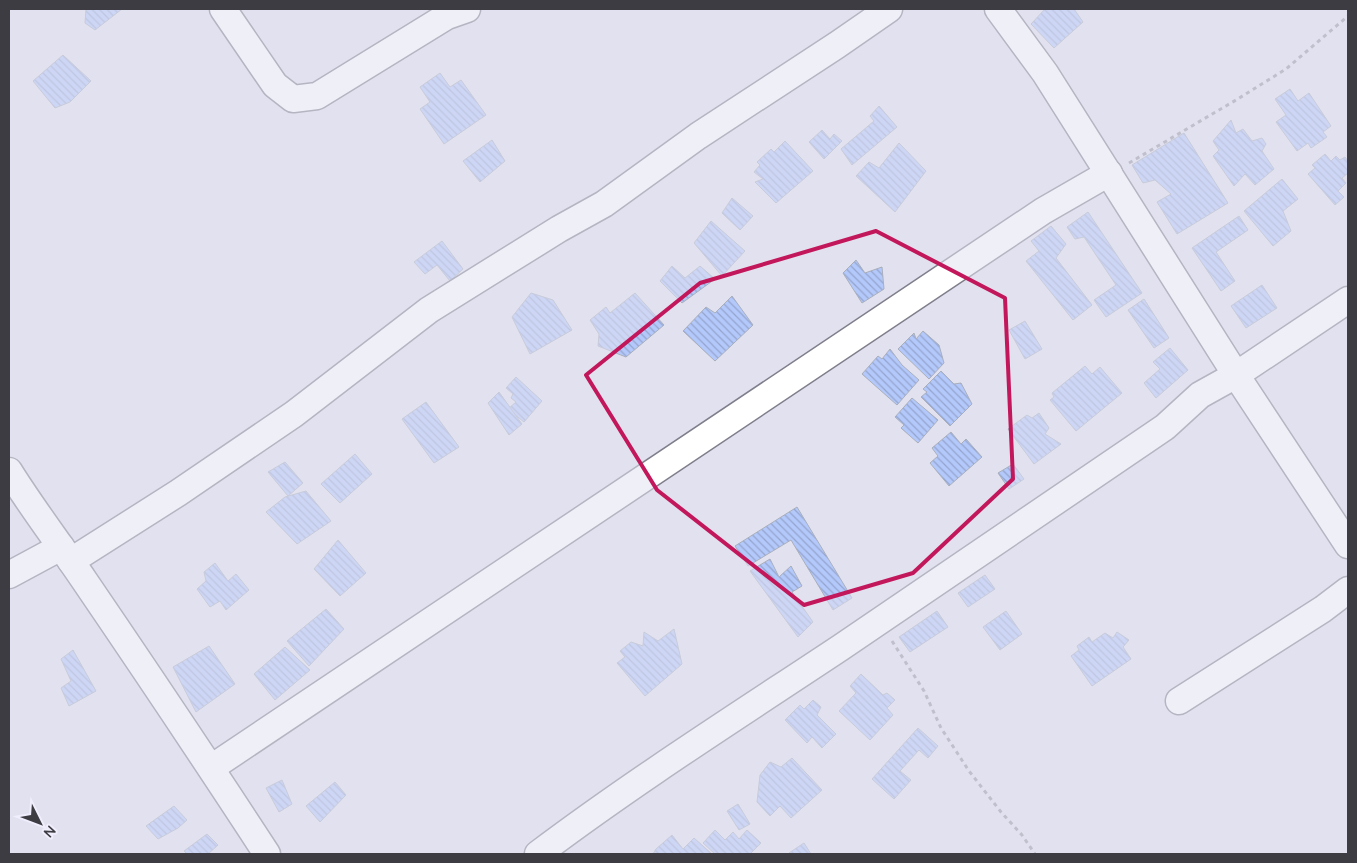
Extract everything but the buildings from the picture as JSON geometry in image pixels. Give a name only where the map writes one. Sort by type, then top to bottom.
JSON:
[{"type":"street","points":[[223,9],[275,85],[293,99],[317,96],[447,16],[466,9]]},
{"type":"street","points":[[9,574],[66,554],[178,493],[287,419],[429,310],[559,229],[611,200],[698,136],[889,9]]},
{"type":"street","points":[[998,9],[1045,73],[1236,375],[1348,545]]},
{"type":"street","points":[[211,768],[1043,211],[1109,173]]},
{"type":"street","points":[[538,854],[576,825],[686,750],[880,622],[1165,427],[1200,395],[1236,375],[1348,300]]},
{"type":"street","points":[[9,471],[24,496],[66,554],[211,768],[267,854]]},
{"type":"street","points":[[1179,701],[1323,609],[1348,590]]},
{"type":"path","points":[[1109,173],[1148,152],[1286,69],[1348,16]]},
{"type":"path","points":[[880,622],[924,691],[941,728],[969,771],[1001,812],[1022,835],[1035,854]]},
{"type":"highlighted area","points":[[876,231],[1005,298],[1013,479],[913,573],[804,605],[657,490],[586,375],[700,283]]}]
